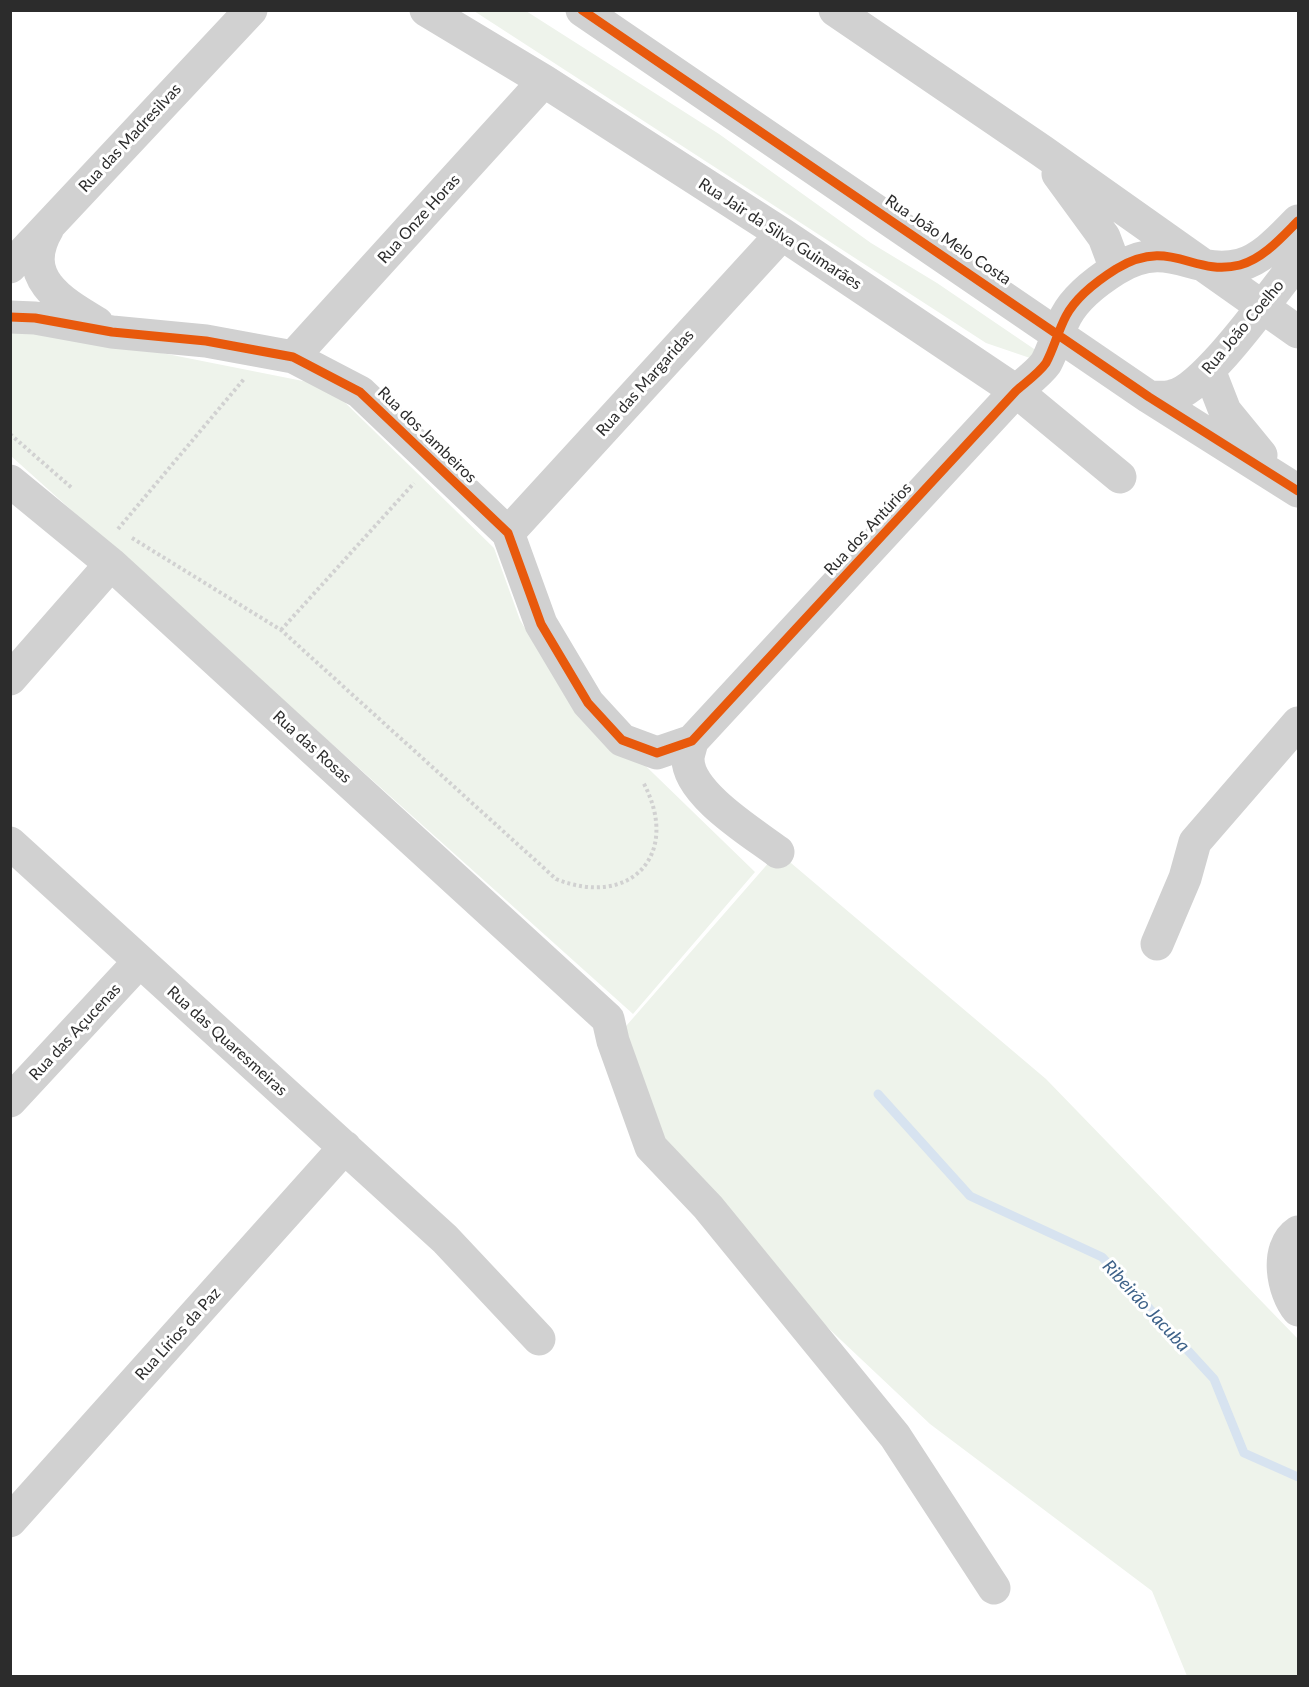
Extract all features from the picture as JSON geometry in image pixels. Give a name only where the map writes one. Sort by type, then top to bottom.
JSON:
[{"type":"street","name":"Rua das Madresilvas","points":[[10,267],[251,10]]},
{"type":"street","name":"Rua Jair da Silva Guimarães","points":[[426,10],[544,81],[782,234],[1016,391],[1120,477]]},
{"type":"street","name":"Rua João Melo Costa","points":[[582,10],[1149,397],[1299,489]]},
{"type":"street","points":[[838,11],[1299,332]]},
{"type":"street","name":"Rua Onze Horas","points":[[293,357],[544,81]]},
{"type":"street","points":[[1041,151],[1104,237],[1116,269]]},
{"type":"street","name":"Rua João Coelho","points":[[1058,334],[1066,315],[1079,298],[1116,269],[1145,256],[1162,254],[1201,264],[1240,265],[1260,257],[1299,221]]},
{"type":"street","name":"Rua dos Jambeiros","points":[[52,222],[40,241],[36,257],[43,279],[56,297],[112,332]]},
{"type":"street","name":"Rua das Margaridas","points":[[508,533],[782,234]]},
{"type":"street","name":"Rua João Coelho","points":[[1149,397],[1173,396],[1184,391],[1209,370],[1260,307],[1293,277]]},
{"type":"street","name":"Rua dos Jambeiros","points":[[10,317],[35,318],[112,332],[206,341],[293,357],[360,392],[508,533],[541,624],[588,703],[622,740],[657,753],[692,741]]},
{"type":"street","name":"Rua dos Antúrios","points":[[692,741],[1016,391],[1045,364],[1058,334]]},
{"type":"street","name":"Rua João Melo Costa","points":[[1209,370],[1218,399],[1233,424],[1253,448],[1299,489]]},
{"type":"street","name":"Rua das Rosas","points":[[10,481],[111,564],[608,1019],[613,1041],[651,1147],[716,1216],[896,1437],[994,1588]]},
{"type":"street","points":[[10,510],[51,515]]},
{"type":"street","points":[[10,679],[111,564]]},
{"type":"street","points":[[1157,944],[1185,878],[1195,842],[1299,723]]},
{"type":"street","points":[[692,741],[688,759],[690,772],[712,802],[778,852]]},
{"type":"street","name":"Rua das Quaresmeiras","points":[[10,843],[445,1239],[539,1339]]},
{"type":"street","name":"Rua das Açucenas","points":[[10,1101],[140,962]]},
{"type":"street","name":"Rua Lírios da Paz","points":[[10,1521],[345,1147]]},
{"type":"street","points":[[1295,1235],[1282,1265],[1290,1300],[1299,1310]]},
{"type":"path","points":[[233,376],[256,381]]},
{"type":"path","points":[[118,529],[245,378]]},
{"type":"path","points":[[10,434],[82,497]]},
{"type":"path","points":[[406,475],[422,490]]},
{"type":"path","points":[[281,630],[414,483]]},
{"type":"path","points":[[109,521],[118,529],[281,630],[556,879],[598,889],[616,886],[646,865],[654,850],[658,832],[657,810],[639,775]]},
{"type":"shaded area","points":[[474,11],[526,11],[719,134],[871,243],[937,283],[1037,351],[1030,358],[986,343]]},
{"type":"shaded area","points":[[11,323],[328,386],[494,548],[520,620],[554,677],[755,872],[633,1014],[11,456]]},
{"type":"shaded area","points":[[778,852],[1046,1079],[1298,1339],[1298,1676],[1187,1676],[1152,1591],[930,1424],[738,1243],[651,1147],[613,1041]]},
{"type":"waterway","name":"Ribeirão Jacuba","points":[[878,1094],[970,1196],[1102,1257],[1214,1379],[1244,1453],[1298,1477]]},
{"type":"cycle path","points":[[582,10],[1149,397],[1298,491]]},
{"type":"cycle path","points":[[10,317],[35,318],[112,332],[206,341],[293,357],[360,392],[508,533],[541,624],[588,703],[622,740],[657,753],[692,741],[1016,391],[1040,370],[1046,363],[1070,309],[1094,284],[1116,269],[1135,260],[1152,256],[1167,256],[1208,266],[1240,265],[1264,253],[1298,221]]}]
